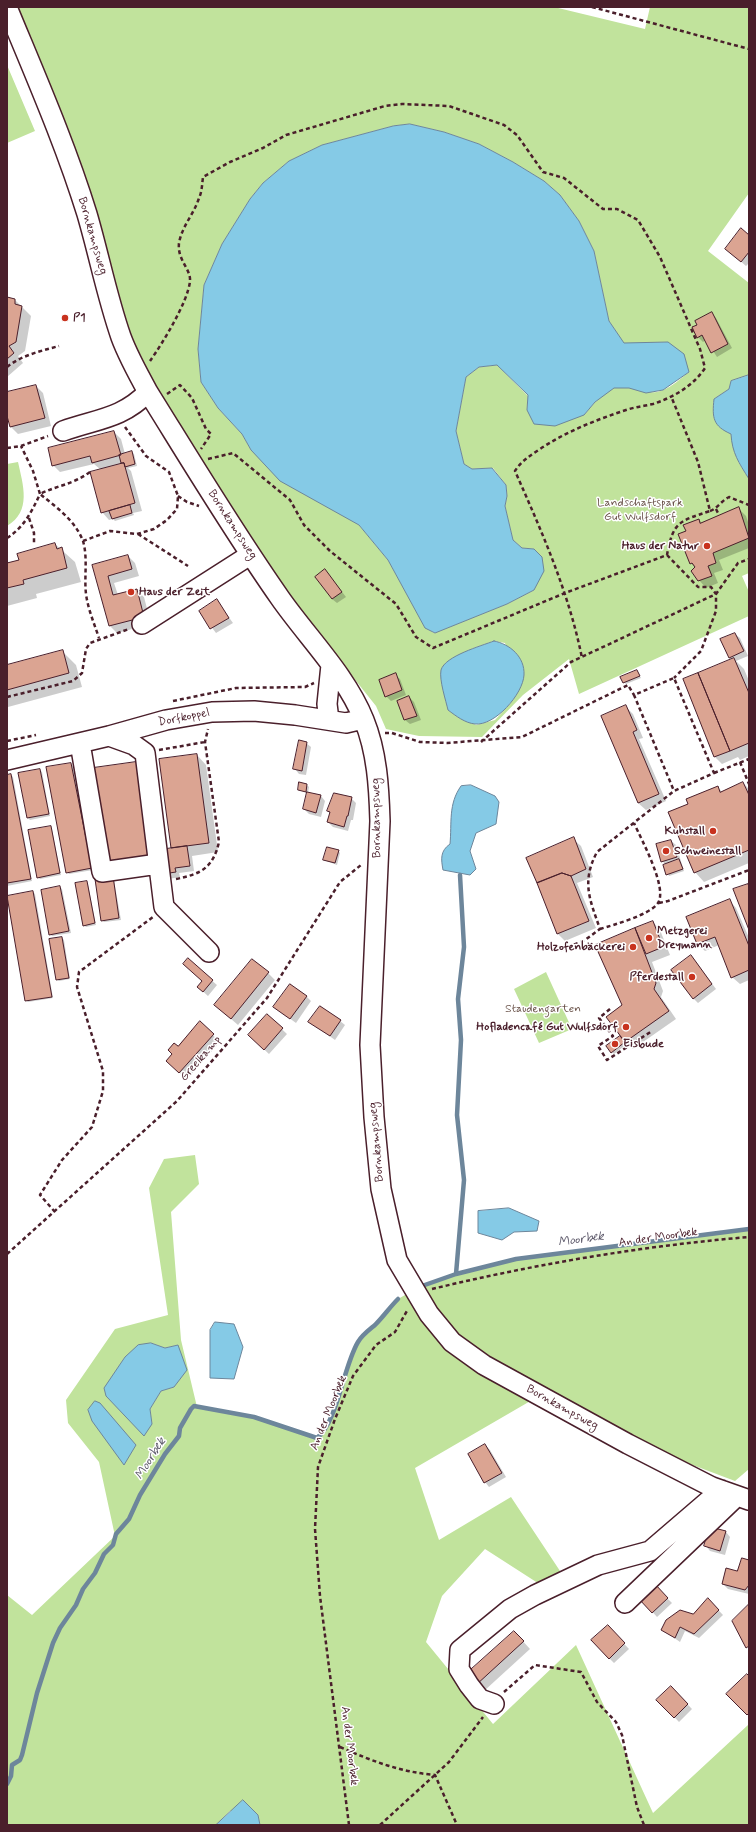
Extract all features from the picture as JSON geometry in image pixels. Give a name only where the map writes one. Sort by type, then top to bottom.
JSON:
[{"type":"street","name":"Bornkampsweg","points":[[7,7],[68,157],[87,214],[122,339],[156,394],[250,555],[331,665],[356,702],[366,726],[379,789],[379,851],[370,1045],[374,1117],[381,1189],[388,1227],[397,1260],[429,1314],[452,1342],[484,1365],[628,1444],[733,1495]]},
{"type":"street","points":[[63,431],[117,415],[140,400],[156,394]]},
{"type":"street","points":[[142,624],[250,555]]},
{"type":"street","points":[[329,720],[327,704],[331,665]]},
{"type":"street","name":"Dorfkoppel","points":[[7,760],[109,736],[166,720],[212,712],[254,711],[366,726]]},
{"type":"street","points":[[109,736],[134,745],[145,753],[164,907],[209,952]]},
{"type":"street","points":[[80,743],[102,872],[160,873]]},
{"type":"street","points":[[625,1603],[733,1495]]},
{"type":"street","points":[[494,1704],[480,1699],[469,1685],[459,1668],[460,1650],[510,1609],[535,1595],[598,1565],[650,1551],[733,1495]]},
{"type":"path","points":[[592,7],[749,49]]},
{"type":"path","points":[[145,366],[162,344],[184,300],[190,281],[189,274],[181,260],[179,244],[185,226],[199,199],[203,177],[230,162],[263,148],[286,135],[316,124],[344,118],[385,106],[402,104],[449,106],[504,125],[517,135],[543,172],[564,178],[603,209],[617,209],[638,220],[660,257],[700,349],[705,368],[695,382],[671,396],[653,404],[628,409],[580,426],[552,441],[520,463],[515,471],[565,593],[576,626],[582,658]]},
{"type":"path","points":[[7,367],[15,360],[32,353],[59,346]]},
{"type":"path","points":[[156,394],[180,385],[192,398],[206,428],[211,434],[201,450],[209,459],[234,453],[267,479],[290,500],[304,526],[330,551],[396,604],[416,637],[433,648],[565,593],[667,555]]},
{"type":"path","points":[[671,396],[698,462],[710,511]]},
{"type":"path","points":[[83,541],[110,531],[137,534],[154,529],[167,520],[177,509],[178,496],[168,472],[146,456],[117,415]]},
{"type":"path","points":[[7,448],[21,446],[63,431]]},
{"type":"path","points":[[21,446],[33,471],[40,494],[63,512],[83,541],[85,552],[86,595],[99,638]]},
{"type":"path","points":[[7,538],[17,532],[29,517],[40,494],[51,489],[68,485],[90,472]]},
{"type":"path","points":[[178,496],[187,502],[202,506]]},
{"type":"path","points":[[667,555],[670,537],[680,521],[716,509],[722,500],[729,497],[749,505]]},
{"type":"path","points":[[716,509],[719,515]]},
{"type":"path","points":[[29,517],[34,533],[34,544]]},
{"type":"path","points":[[137,534],[188,566]]},
{"type":"path","points":[[634,695],[674,678],[701,651],[716,611],[716,594],[710,587],[698,587],[667,555]]},
{"type":"path","points":[[481,742],[571,662],[716,594],[738,564],[749,560]]},
{"type":"path","points":[[7,697],[73,681],[78,678],[85,666],[86,649],[90,643],[99,638],[142,624]]},
{"type":"path","points":[[674,678],[714,773]]},
{"type":"path","points":[[366,726],[420,742],[481,742],[522,737],[628,685],[634,695],[674,791]]},
{"type":"path","points":[[160,873],[187,877],[204,870],[216,855],[219,842],[205,742],[212,712]]},
{"type":"path","points":[[145,753],[205,742]]},
{"type":"path","points":[[600,929],[588,893],[588,879],[591,864],[597,852],[674,791],[749,759]]},
{"type":"path","points":[[740,762],[749,784]]},
{"type":"path","points":[[561,950],[585,940],[600,929],[651,910],[658,903],[661,894],[659,881],[634,823]]},
{"type":"path","name":"Greelkamp","points":[[7,1254],[177,1101],[267,998],[340,882],[379,851]]},
{"type":"path","points":[[658,903],[668,901],[749,870]]},
{"type":"path","points":[[55,1212],[40,1195],[62,1160],[92,1126],[103,1091],[103,1071],[77,987],[79,972],[164,907]]},
{"type":"path","points":[[610,1009],[599,1018],[613,1036],[598,1046],[607,1060],[652,1031]]},
{"type":"path","name":"An der Moorbek","points":[[349,1825],[320,1596],[315,1529],[318,1467],[334,1419],[353,1376],[376,1345],[395,1332],[417,1295],[430,1289],[592,1256],[704,1241],[749,1237]]},
{"type":"path","points":[[380,1825],[449,1762],[511,1684],[535,1665],[581,1672],[597,1702],[616,1722],[622,1735],[637,1807],[644,1825]]},
{"type":"path","points":[[340,1747],[376,1762],[410,1773],[434,1775]]},
{"type":"path","points":[[434,1775],[457,1825]]},
{"type":"green space","name":"Landschaftspark Gut Wulfsdorf","points":[[13,7],[554,7],[645,29],[650,7],[749,7],[749,193],[708,251],[749,283],[749,375],[731,381],[729,389],[714,399],[731,434],[739,463],[749,479],[749,573],[742,576],[749,592],[749,616],[579,694],[569,659],[523,695],[482,737],[419,736],[386,729],[376,706],[293,602],[254,550],[154,389],[127,336],[83,172]],"holes":[[[410,124],[444,132],[479,144],[544,181],[560,195],[579,221],[594,251],[609,321],[624,344],[668,342],[689,372],[670,387],[657,392],[626,387],[614,388],[601,396],[584,415],[527,410],[528,396],[497,365],[479,367],[466,377],[456,431],[464,464],[472,469],[493,468],[506,485],[507,496],[505,506],[513,540],[522,548],[534,549],[534,590],[507,604],[434,633],[425,627],[388,560],[359,525],[251,450],[242,434],[218,408],[201,382],[198,349],[204,285],[222,244],[250,199],[263,183],[289,161],[322,145],[393,126]],[[494,641],[505,643],[520,688],[509,705],[495,720],[476,725],[448,710],[441,672],[474,648]]]},
{"type":"green space","points":[[7,65],[35,131],[7,143]]},
{"type":"green space","points":[[18,462],[23,488],[23,505],[15,520],[7,526],[7,464]]},
{"type":"green space","name":"Staudengarten","points":[[546,972],[572,1029],[539,1043],[514,989]]},
{"type":"green space","points":[[195,1155],[199,1184],[171,1212],[181,1340],[197,1407],[254,1417],[314,1439],[319,1437],[326,1427],[358,1340],[376,1324],[398,1299],[419,1287],[456,1274],[516,1259],[749,1229],[749,1469],[735,1481],[608,1433],[539,1396],[415,1468],[439,1540],[511,1497],[562,1574],[544,1587],[485,1549],[442,1596],[426,1642],[493,1724],[576,1645],[653,1813],[748,1725],[749,1825],[260,1825],[258,1815],[230,1811],[216,1825],[7,1825],[7,1595],[32,1615],[115,1536],[99,1462],[68,1423],[66,1400],[115,1329],[168,1315],[149,1188],[164,1159]],"holes":[[[151,1343],[165,1348],[178,1345],[174,1387],[161,1391],[150,1409],[152,1424],[118,1368],[125,1357]]]},
{"type":"water","points":[[410,124],[444,132],[479,144],[544,181],[560,195],[579,221],[594,251],[609,321],[624,343],[668,342],[684,354],[689,372],[663,390],[646,393],[629,388],[614,388],[595,402],[584,415],[555,426],[534,424],[527,410],[528,395],[497,365],[479,367],[466,377],[456,431],[464,464],[472,469],[492,468],[506,485],[507,496],[505,506],[513,540],[522,548],[534,549],[542,557],[544,571],[534,590],[507,604],[435,633],[425,628],[388,560],[359,525],[280,481],[251,450],[242,434],[218,408],[201,382],[198,349],[204,285],[222,244],[250,199],[263,183],[289,161],[322,145],[393,126]]},
{"type":"water","points":[[749,375],[749,479],[734,452],[731,434],[720,428],[715,421],[713,411],[714,399],[729,389],[731,381]]},
{"type":"water","points":[[494,641],[511,648],[519,657],[524,668],[522,683],[519,691],[507,707],[499,714],[491,720],[483,723],[471,723],[461,719],[448,710],[442,685],[441,670],[449,660],[456,656]]},
{"type":"water","points":[[471,785],[495,796],[499,802],[496,824],[476,833],[470,851],[476,869],[470,875],[443,870],[442,859],[444,849],[450,844],[451,814],[454,800],[461,786]]},
{"type":"water","points":[[509,1208],[539,1221],[537,1231],[514,1232],[502,1240],[478,1233],[478,1211]]},
{"type":"water","points":[[215,1322],[234,1324],[243,1347],[234,1379],[210,1378],[210,1330]]},
{"type":"water","points":[[151,1343],[165,1348],[178,1345],[187,1370],[174,1387],[161,1391],[150,1409],[152,1424],[144,1436],[106,1396],[104,1388],[125,1357],[138,1345]]},
{"type":"water","points":[[95,1401],[100,1403],[136,1445],[124,1465],[92,1421],[88,1410]]},
{"type":"water","points":[[243,1800],[258,1815],[260,1825],[216,1825]]},
{"type":"building","points":[[741,228],[749,235],[749,252],[741,262],[725,249]]},
{"type":"building","points":[[7,297],[15,299],[15,304],[22,306],[16,342],[9,346],[14,353],[7,359]]},
{"type":"building","points":[[712,312],[728,344],[711,353],[702,335],[697,338],[692,327],[697,325],[695,321]]},
{"type":"building","points":[[36,385],[45,418],[10,427],[7,416],[7,392]]},
{"type":"building","points":[[114,431],[121,455],[92,463],[90,456],[52,466],[48,448]]},
{"type":"building","points":[[132,451],[135,464],[125,467],[124,463],[121,463],[119,455]]},
{"type":"building","points":[[124,463],[135,503],[101,513],[90,472]]},
{"type":"building","points":[[130,505],[132,513],[112,519],[109,511]]},
{"type":"building","name":"Haus der Natur","points":[[739,507],[749,538],[713,553],[716,563],[708,566],[712,576],[698,581],[691,571],[695,567],[692,563],[690,564],[678,534],[686,531],[683,525],[699,519],[700,523]]},
{"type":"building","points":[[55,543],[57,549],[62,547],[67,568],[23,580],[24,584],[7,588],[7,563],[19,560],[17,554]]},
{"type":"building","name":"Haus der Zeit","points":[[128,555],[132,569],[108,576],[113,595],[137,589],[144,617],[109,626],[92,565]]},
{"type":"building","points":[[325,569],[342,592],[332,599],[315,577]]},
{"type":"building","points":[[217,599],[229,618],[210,629],[199,611]]},
{"type":"building","points":[[735,633],[744,651],[729,658],[720,639]]},
{"type":"building","points":[[63,650],[69,673],[7,690],[7,665]]},
{"type":"building","points":[[734,658],[749,693],[749,743],[730,751],[698,673]]},
{"type":"building","points":[[637,670],[640,676],[623,683],[620,677]]},
{"type":"building","points":[[396,673],[402,690],[385,697],[379,680]]},
{"type":"building","points":[[698,673],[730,751],[714,757],[683,679]]},
{"type":"building","points":[[409,696],[417,716],[404,720],[397,701]]},
{"type":"building","points":[[626,705],[637,730],[633,732],[659,794],[638,803],[601,716]]},
{"type":"building","points":[[299,740],[307,742],[302,771],[293,769]]},
{"type":"building","points":[[197,754],[209,843],[171,848],[159,759]]},
{"type":"building","points":[[143,761],[157,858],[108,865],[93,768]]},
{"type":"building","points":[[71,763],[92,868],[66,873],[46,767]]},
{"type":"building","points":[[40,769],[49,814],[27,818],[18,773]]},
{"type":"building","points":[[11,774],[31,879],[7,883],[7,775]]},
{"type":"building","points":[[299,782],[307,784],[306,792],[298,790]]},
{"type":"building","name":"Kuhstall","points":[[743,782],[749,795],[749,850],[694,873],[668,812],[688,804],[686,799],[718,786],[720,792]]},
{"type":"building","points":[[307,792],[321,795],[316,813],[303,809]]},
{"type":"building","points":[[334,793],[352,797],[344,827],[327,822],[330,812],[327,811]]},
{"type":"building","points":[[51,826],[60,873],[37,878],[28,830]]},
{"type":"building","points":[[574,837],[586,869],[571,876],[562,873],[537,883],[526,858]]},
{"type":"building","name":"Schweinestall","points":[[671,840],[677,857],[661,862],[656,844]]},
{"type":"building","points":[[187,846],[190,866],[175,868],[176,872],[163,874],[159,850]]},
{"type":"building","points":[[327,847],[339,850],[335,863],[323,860]]},
{"type":"building","name":"Schweinestall","points":[[679,859],[683,869],[666,875],[663,865]]},
{"type":"building","points":[[562,873],[571,876],[589,921],[557,934],[537,883]]},
{"type":"building","points":[[113,876],[119,918],[101,921],[95,879]]},
{"type":"building","points":[[87,881],[95,923],[83,926],[75,883]]},
{"type":"building","points":[[748,884],[749,887],[749,930],[733,889]]},
{"type":"building","points":[[60,886],[69,931],[49,935],[41,890]]},
{"type":"building","points":[[33,891],[52,997],[25,1001],[7,896]]},
{"type":"building","points":[[730,899],[749,946],[749,970],[731,978],[715,937],[697,944],[686,917]]},
{"type":"building","name":"Metzgerei Dreymann","points":[[653,921],[663,947],[646,954],[635,928]]},
{"type":"building","points":[[635,928],[656,983],[654,989],[669,1011],[625,1042],[606,1017],[622,1005],[595,945]]},
{"type":"building","points":[[62,937],[69,978],[56,980],[49,939]]},
{"type":"building","name":"Pferdestall","points":[[691,955],[712,984],[693,999],[671,970]]},
{"type":"building","points":[[188,958],[213,980],[203,992],[197,987],[202,981],[183,964]]},
{"type":"building","points":[[252,959],[269,972],[231,1019],[214,1005]]},
{"type":"building","points":[[290,984],[307,996],[290,1019],[273,1007]]},
{"type":"building","points":[[320,1006],[341,1020],[330,1036],[308,1022]]},
{"type":"building","points":[[267,1014],[283,1028],[264,1050],[248,1035]]},
{"type":"building","points":[[200,1021],[214,1034],[179,1073],[166,1061],[172,1054],[168,1050],[174,1043],[178,1046]]},
{"type":"building","name":"Eisbude","points":[[620,1036],[625,1042],[611,1053],[606,1046]]},
{"type":"building","points":[[485,1444],[502,1473],[484,1483],[468,1454]]},
{"type":"building","points":[[710,1527],[726,1531],[720,1551],[704,1546]]},
{"type":"building","points":[[742,1558],[749,1560],[749,1585],[745,1590],[722,1584],[726,1568],[737,1571]]},
{"type":"building","points":[[655,1584],[668,1598],[652,1613],[639,1599]]},
{"type":"building","points":[[708,1598],[719,1610],[694,1634],[680,1627],[675,1638],[661,1630],[666,1620],[680,1610],[693,1614]]},
{"type":"building","points":[[749,1604],[749,1646],[746,1648],[732,1621]]},
{"type":"building","points":[[608,1625],[625,1643],[609,1659],[591,1640]]},
{"type":"building","points":[[514,1631],[524,1641],[476,1685],[466,1674]]},
{"type":"building","points":[[747,1674],[749,1676],[749,1713],[747,1715],[726,1694]]},
{"type":"building","points":[[671,1686],[688,1704],[674,1718],[656,1700]]},
{"type":"waterway","points":[[456,1274],[464,1180],[457,1115],[461,1040],[458,999],[464,947],[460,875]]},
{"type":"waterway","name":"Moorbek","points":[[419,1287],[456,1274],[516,1259],[749,1229]]},
{"type":"waterway","name":"Moorbek","points":[[7,1784],[11,1776],[12,1765],[20,1760],[22,1755],[37,1693],[53,1643],[60,1628],[76,1605],[83,1589],[95,1573],[104,1554],[113,1545],[116,1534],[129,1519],[140,1495],[165,1454],[179,1436],[180,1428],[191,1409],[194,1406],[254,1417],[317,1438],[324,1430],[330,1419],[348,1365],[358,1342],[398,1299]]},
{"type":"place","name":"P1","points":[[65,318]]},
{"type":"place","name":"Haus der Natur","points":[[707,546]]},
{"type":"place","name":"Haus der Zeit","points":[[131,592]]},
{"type":"place","name":"Kuhstall","points":[[713,831]]},
{"type":"place","name":"Schweinestall","points":[[666,851]]},
{"type":"place","name":"Metzgerei Dreymann","points":[[649,938]]},
{"type":"place","name":"Holzofenbäckerei","points":[[633,947]]},
{"type":"place","name":"Pferdestall","points":[[692,977]]},
{"type":"place","name":"Hofladencafé Gut Wulfsdorf","points":[[626,1027]]},
{"type":"place","name":"Eisbude","points":[[615,1044]]}]
